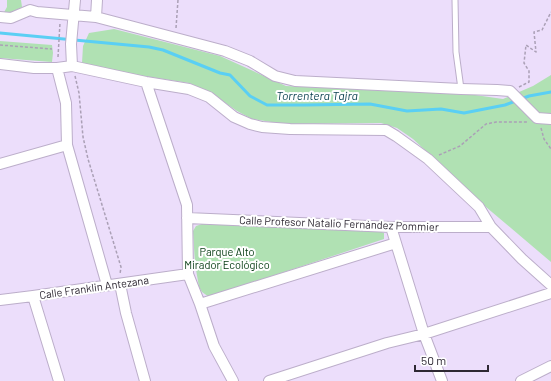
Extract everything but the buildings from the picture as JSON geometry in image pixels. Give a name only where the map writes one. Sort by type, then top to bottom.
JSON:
[{"type":"street","points":[[27,0],[30,10]]},
{"type":"street","points":[[72,66],[70,14],[75,0]]},
{"type":"street","points":[[96,17],[97,0]]},
{"type":"street","points":[[0,17],[11,18],[30,10],[37,12],[96,17],[225,51],[250,62],[275,76],[295,81],[510,91],[537,118],[551,119]]},
{"type":"street","points":[[0,64],[34,68],[57,68],[72,66],[146,82],[189,89],[209,97],[234,117],[250,124],[290,129],[386,130],[428,160],[479,207],[491,227],[522,259],[551,284]]},
{"type":"street","points":[[57,68],[66,103],[67,145],[107,285]]},
{"type":"street","points":[[146,82],[187,205],[188,274],[214,346],[233,381]]},
{"type":"street","points":[[0,164],[67,145]]},
{"type":"street","name":"Calle Profesor Natalio Fernández Pommier","points":[[187,218],[391,227],[491,227]]},
{"type":"street","points":[[391,227],[424,334],[442,381]]},
{"type":"street","name":"Calle Profesor Natalio Fernández Pommier","points":[[200,304],[396,243]]},
{"type":"street","name":"Calle Franklin Antezana","points":[[0,300],[188,274]]},
{"type":"street","points":[[120,284],[126,313],[145,381]]},
{"type":"street","points":[[273,380],[387,343],[424,334],[551,293]]},
{"type":"street","points":[[33,296],[59,381]]},
{"type":"street","points":[[521,381],[551,366]]},
{"type":"lane","points":[[455,0],[456,52],[461,89]]},
{"type":"path","points":[[176,38],[178,0]]},
{"type":"path","points":[[510,91],[529,82],[529,71],[524,63],[526,45],[536,52],[534,32],[542,30],[551,12]]},
{"type":"path","points":[[58,55],[60,25]]},
{"type":"path","points":[[0,45],[52,49]]},
{"type":"path","points":[[72,66],[79,94],[83,137],[88,159],[120,267],[120,284]]},
{"type":"path","points":[[428,160],[460,146],[486,124],[496,122],[526,122],[537,118],[544,139],[551,149]]},
{"type":"green space","points":[[7,0],[21,0],[22,7],[12,13],[3,14],[7,7]]},
{"type":"green space","points":[[114,29],[220,56],[286,86],[475,95],[503,99],[533,86],[551,75],[551,262],[486,207],[413,139],[397,128],[381,123],[284,124],[252,119],[237,111],[211,93],[189,83],[118,72],[82,63],[83,46],[89,33]]},
{"type":"green space","points":[[0,41],[52,45],[52,62],[0,58]]},
{"type":"green space","name":"Parque Alto Mirador Ecológico","points":[[202,224],[379,231],[384,233],[384,239],[209,297],[202,292],[199,287],[195,264],[193,231],[196,226]]},
{"type":"waterway","name":"Torrentera Tajra","points":[[0,33],[149,47],[163,50],[220,73],[230,75],[250,96],[267,105],[370,104],[407,111],[441,109],[464,113],[505,105],[529,96],[551,92]]}]
